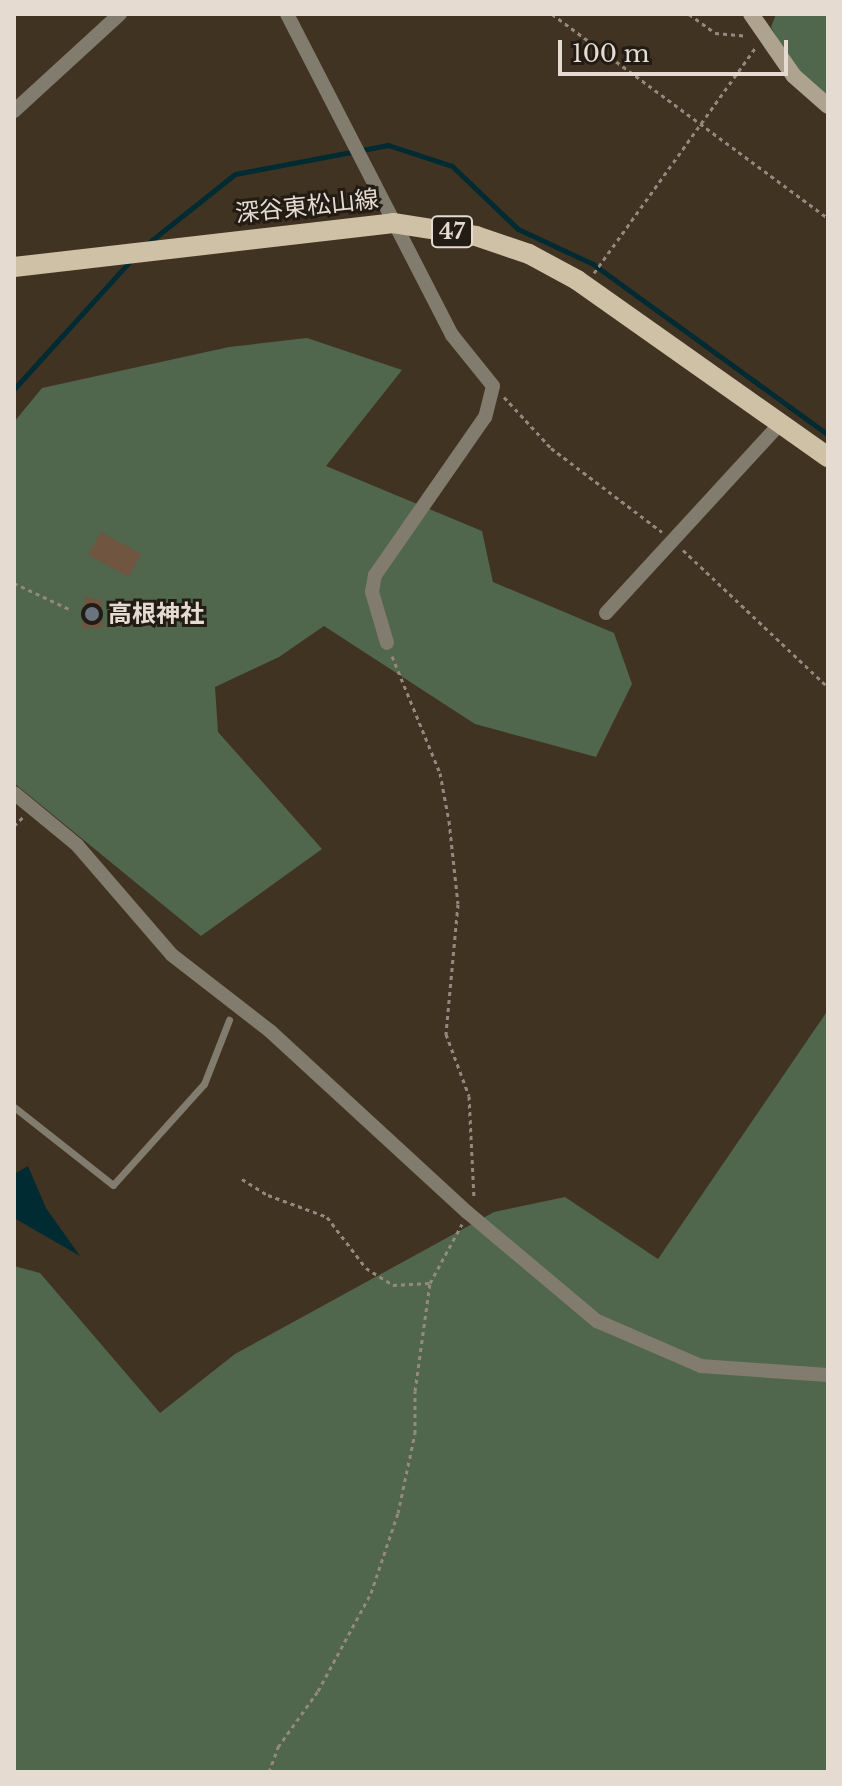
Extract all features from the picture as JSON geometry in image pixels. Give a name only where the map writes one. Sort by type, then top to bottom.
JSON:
[{"type":"main road","name":"深谷東松山線","points":[[14,267],[393,223],[502,245],[585,286],[828,457]]},
{"type":"street","points":[[14,111],[120,14]]},
{"type":"street","points":[[287,14],[452,335],[493,386],[485,417],[375,575],[372,592],[387,643]]},
{"type":"street","points":[[751,14],[763,37],[794,76],[828,106]]},
{"type":"street","points":[[606,613],[781,423]]},
{"type":"street","points":[[14,793],[77,845],[172,955],[270,1031],[467,1212],[597,1321],[701,1366],[828,1375]]},
{"type":"lane","points":[[14,1107],[113,1185],[204,1084],[229,1020]]},
{"type":"path","points":[[552,14],[828,218]]},
{"type":"path","points":[[585,286],[763,37],[715,33],[689,14]]},
{"type":"path","points":[[14,583],[71,610]]},
{"type":"path","points":[[269,1772],[278,1747],[318,1691],[371,1593],[398,1513],[415,1433],[415,1391],[430,1283],[450,1253],[475,1198],[476,1173],[469,1096],[446,1034],[458,904],[449,821],[440,773],[387,643]]},
{"type":"path","points":[[242,1179],[268,1195],[327,1217],[366,1268],[393,1285],[430,1283]]},
{"type":"green space","points":[[776,14],[828,14],[828,106],[804,90],[771,27]]},
{"type":"green space","points":[[307,338],[402,370],[326,466],[482,531],[493,582],[614,633],[632,684],[596,757],[475,724],[324,626],[279,657],[215,687],[218,732],[322,849],[201,936],[14,783],[14,422],[42,388],[229,347]]},
{"type":"green space","points":[[828,1010],[828,1772],[14,1772],[14,1266],[40,1273],[160,1413],[235,1354],[494,1212],[565,1197],[658,1259]]},
{"type":"water","points":[[28,1166],[46,1208],[80,1256],[14,1218],[14,1174]]},
{"type":"building","points":[[101,532],[141,554],[129,577],[88,555]]},
{"type":"building","name":"高根神社","points":[[85,596],[102,601],[102,628],[82,628]]},
{"type":"waterway","points":[[147,244],[235,174],[388,145],[452,166],[518,229],[593,264],[828,435]]},
{"type":"waterway","points":[[14,389],[131,260]]},
{"type":"place","name":"高根神社","points":[[92,614]]}]
